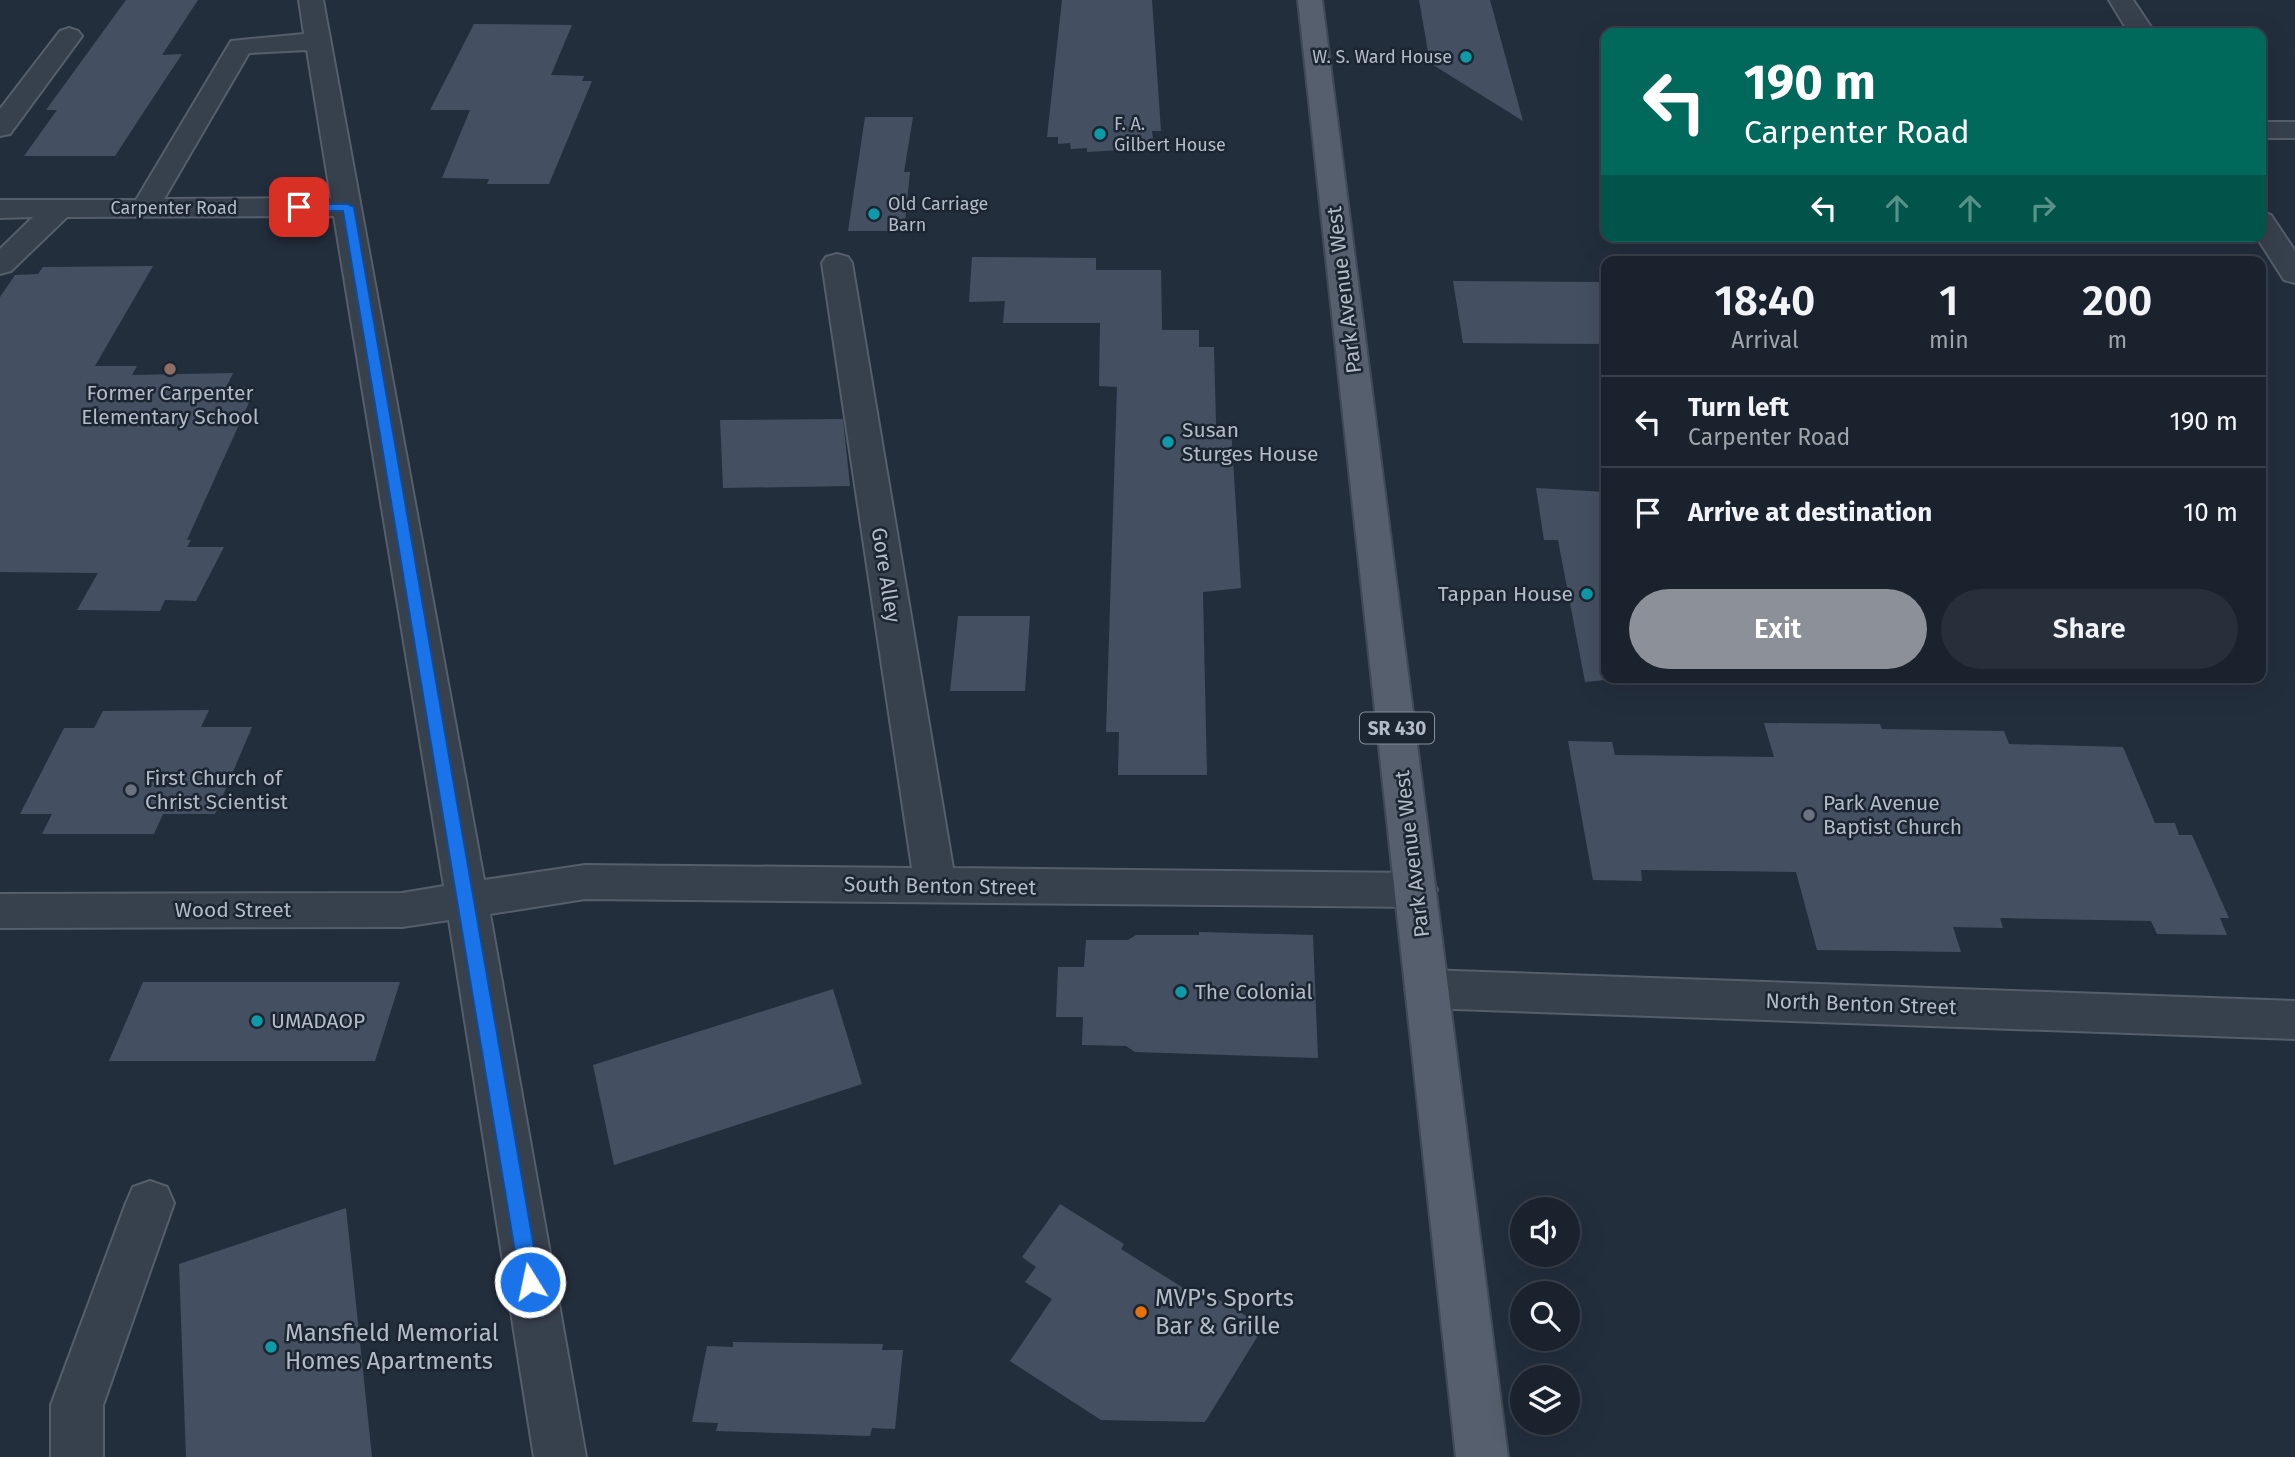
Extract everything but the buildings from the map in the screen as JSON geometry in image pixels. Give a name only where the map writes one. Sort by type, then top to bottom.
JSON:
[{"type":"main road","name":"Park Avenue West","points":[[1310,0],[1482,1457]]},
{"type":"street","points":[[311,0],[559,1457]]},
{"type":"street","points":[[2121,0],[2139,28]]},
{"type":"street","points":[[0,128],[69,36]]},
{"type":"street","points":[[145,208],[240,46],[319,41]]},
{"type":"street","points":[[2266,130],[2295,130]]},
{"type":"street","name":"Carpenter Road","points":[[0,209],[348,207]]},
{"type":"street","points":[[0,265],[59,209]]},
{"type":"street","points":[[2266,229],[2295,274]]},
{"type":"street","name":"Gore Alley","points":[[837,263],[934,886]]},
{"type":"street","name":"South Benton Street","points":[[465,900],[585,882],[1416,890]]},
{"type":"street","name":"Wood Street","points":[[0,912],[402,910],[465,900]]},
{"type":"street","name":"North Benton Street","points":[[1427,989],[2295,1020]]},
{"type":"street","points":[[76,1457],[77,1405],[150,1203]]},
{"type":"place","name":"W. S. Ward House","points":[[1466,57]]},
{"type":"place","name":"F. A. Gilbert House","points":[[1100,134]]},
{"type":"place","name":"Old Carriage Barn","points":[[874,214]]},
{"type":"place","name":"Former Carpenter Elementary School","points":[[170,369]]},
{"type":"place","name":"Susan Sturges House","points":[[1168,442]]},
{"type":"place","name":"Tappan House","points":[[1587,594]]},
{"type":"place","name":"First Church of Christ Scientist","points":[[131,790]]},
{"type":"place","name":"Park Avenue Baptist Church","points":[[1809,815]]},
{"type":"place","name":"The Colonial","points":[[1181,992]]},
{"type":"place","name":"UMADAOP","points":[[257,1021]]},
{"type":"place","name":"MVP's Sports Bar & Grille","points":[[1141,1312]]},
{"type":"place","name":"Mansfield Memorial Homes Apartments","points":[[271,1347]]},
{"type":"route","points":[[299,207],[348,207],[530,1282]]}]
